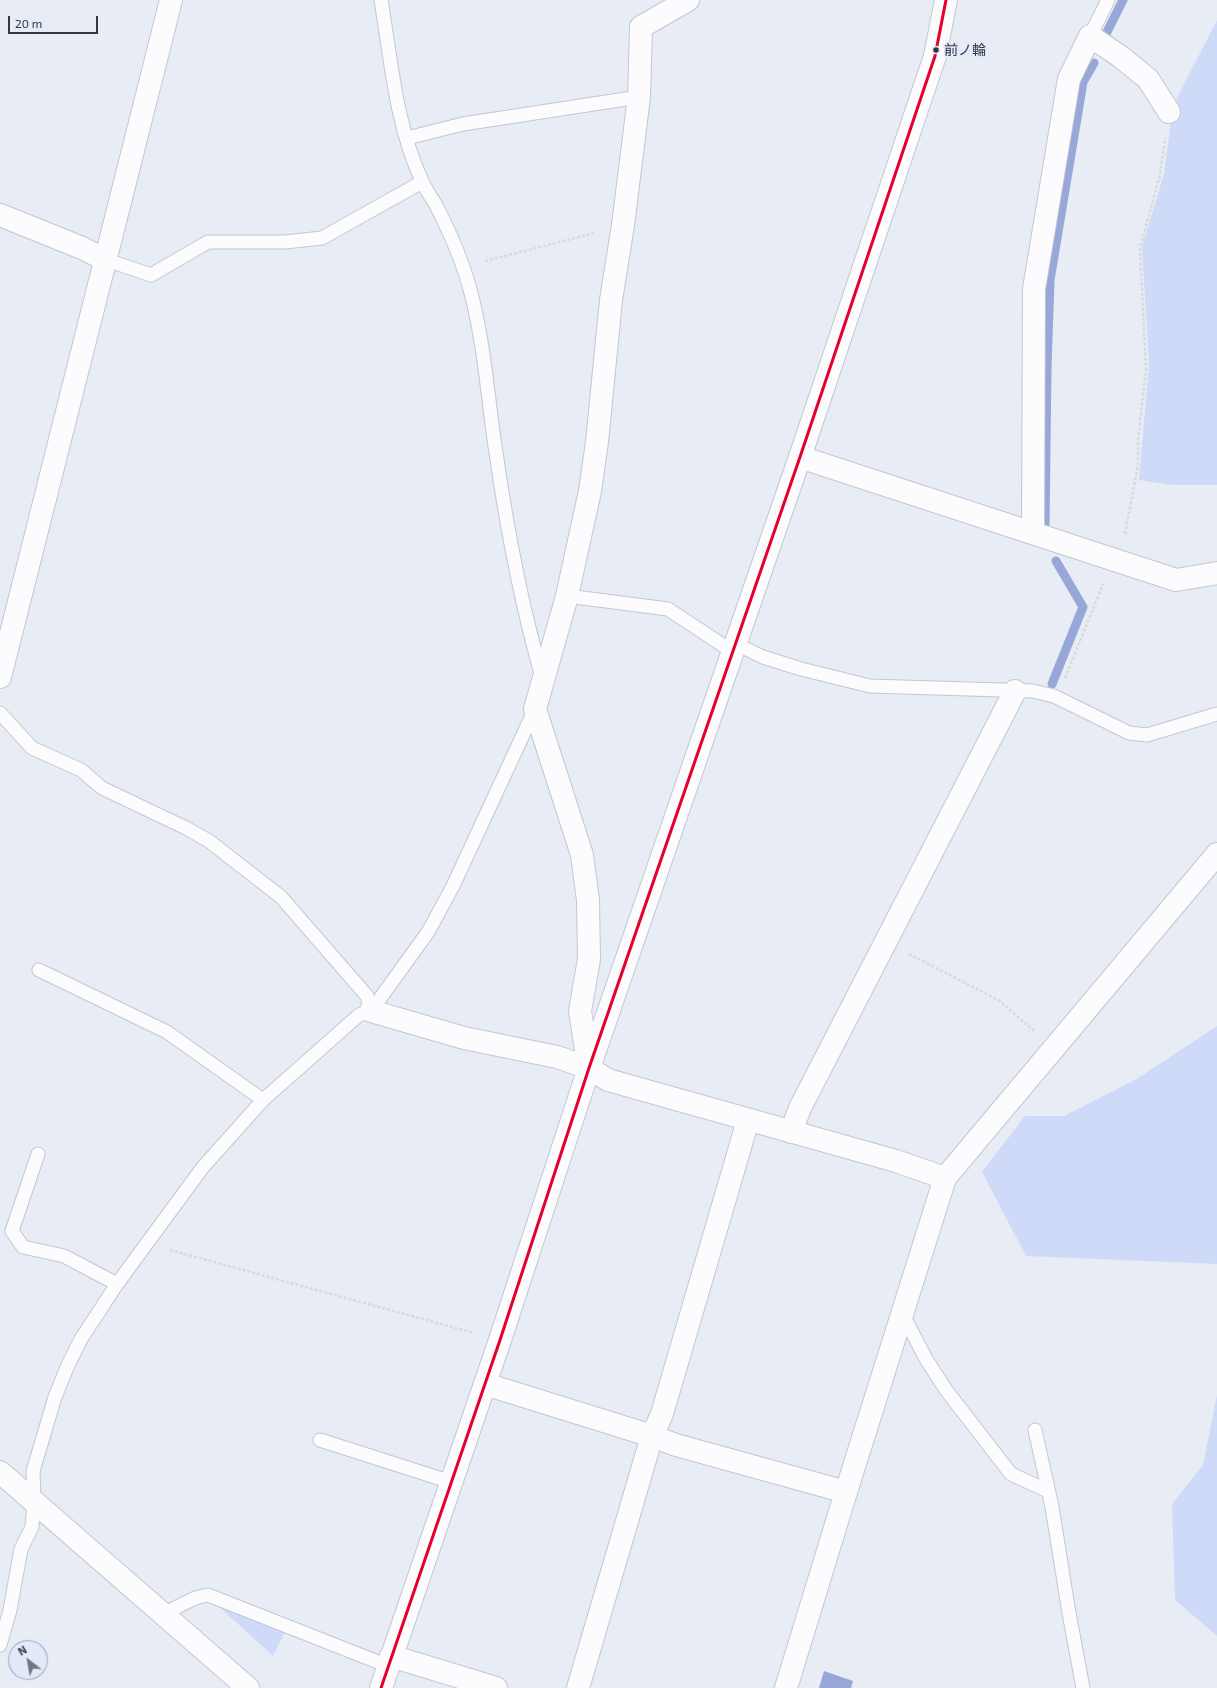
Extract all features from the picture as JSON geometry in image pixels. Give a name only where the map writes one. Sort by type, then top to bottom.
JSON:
[{"type":"street","points":[[0,677],[104,259],[171,0]]},
{"type":"street","points":[[589,1068],[580,1011],[589,959],[588,900],[582,855],[535,709],[567,596],[590,491],[596,449],[611,300],[623,225],[639,97],[641,27],[688,0]]},
{"type":"street","points":[[381,1688],[500,1340],[589,1068],[800,457],[935,56],[946,0]]},
{"type":"street","points":[[1033,533],[1034,289],[1068,79],[1090,36],[1121,57],[1148,79],[1169,112]]},
{"type":"street","points":[[0,216],[82,248],[104,259]]},
{"type":"street","points":[[800,457],[1176,580],[1217,573]]},
{"type":"street","points":[[791,1132],[800,1108],[1015,691]]},
{"type":"street","points":[[786,1688],[945,1178],[1217,854]]},
{"type":"street","points":[[371,1011],[464,1038],[557,1058],[589,1068],[608,1080],[896,1161],[945,1178]]},
{"type":"street","points":[[578,1688],[652,1436],[662,1414],[748,1120]]},
{"type":"street","points":[[485,1384],[652,1436],[676,1445],[846,1492]]},
{"type":"street","points":[[0,1472],[248,1688]]},
{"type":"street","points":[[390,1661],[496,1688]]},
{"type":"lane","points":[[381,0],[399,107],[407,138],[422,182],[437,208],[464,267],[481,334],[496,453],[518,577],[528,627],[543,679]]},
{"type":"lane","points":[[1090,36],[1108,0]]},
{"type":"lane","points":[[407,138],[463,124],[639,97]]},
{"type":"lane","points":[[104,259],[151,275],[208,242],[285,242],[322,238],[422,182]]},
{"type":"lane","points":[[567,596],[668,609],[734,648],[801,669],[870,686],[1034,691],[1057,698],[1129,732],[1141,734],[1147,734],[1217,714]]},
{"type":"lane","points":[[0,1645],[10,1610],[21,1549],[32,1527],[34,1501],[33,1471],[55,1397],[80,1339],[117,1284],[203,1166],[263,1100],[359,1015],[371,1011],[428,932],[453,886],[535,709]]},
{"type":"lane","points":[[0,713],[32,748],[81,770],[102,788],[186,828],[209,841],[280,897],[367,996],[371,1011]]},
{"type":"lane","points":[[39,970],[167,1032],[263,1100]]},
{"type":"lane","points":[[38,1154],[12,1231],[23,1247],[64,1256],[117,1284]]},
{"type":"lane","points":[[902,1313],[926,1359],[946,1390],[1011,1474],[1048,1490]]},
{"type":"lane","points":[[1035,1430],[1048,1490],[1083,1688]]},
{"type":"lane","points":[[320,1440],[451,1482]]},
{"type":"lane","points":[[163,1614],[195,1598],[208,1595],[390,1661]]},
{"type":"path","points":[[1057,698],[1117,561],[1138,465],[1138,441],[1146,369],[1140,248],[1160,175],[1169,112]]},
{"type":"path","points":[[464,267],[623,225]]},
{"type":"path","points":[[886,942],[1000,1001],[1053,1048]]},
{"type":"path","points":[[147,1243],[500,1340]]},
{"type":"shaded area","points":[[1217,20],[1217,485],[1171,485],[1139,480],[1149,363],[1142,247],[1164,174],[1173,106]]},
{"type":"shaded area","points":[[1217,1026],[1217,1264],[1026,1256],[982,1172],[1025,1116],[1064,1116],[1135,1080]]},
{"type":"shaded area","points":[[1217,1395],[1217,1636],[1175,1600],[1172,1504],[1203,1465]]},
{"type":"shaded area","points":[[214,1602],[286,1630],[273,1656]]},
{"type":"shaded area","points":[[824,1671],[853,1681],[851,1688],[819,1688]]},
{"type":"waterway","points":[[1106,34],[1123,0]]},
{"type":"waterway","points":[[1045,525],[1047,368],[1050,280],[1083,82],[1094,63]]},
{"type":"waterway","points":[[1052,684],[1083,607],[1056,561]]},
{"type":"transit line","points":[[381,1688],[500,1340],[589,1068],[800,457],[935,56],[946,0]]},
{"type":"place","name":"前ノ輪","points":[[936,50]]}]
